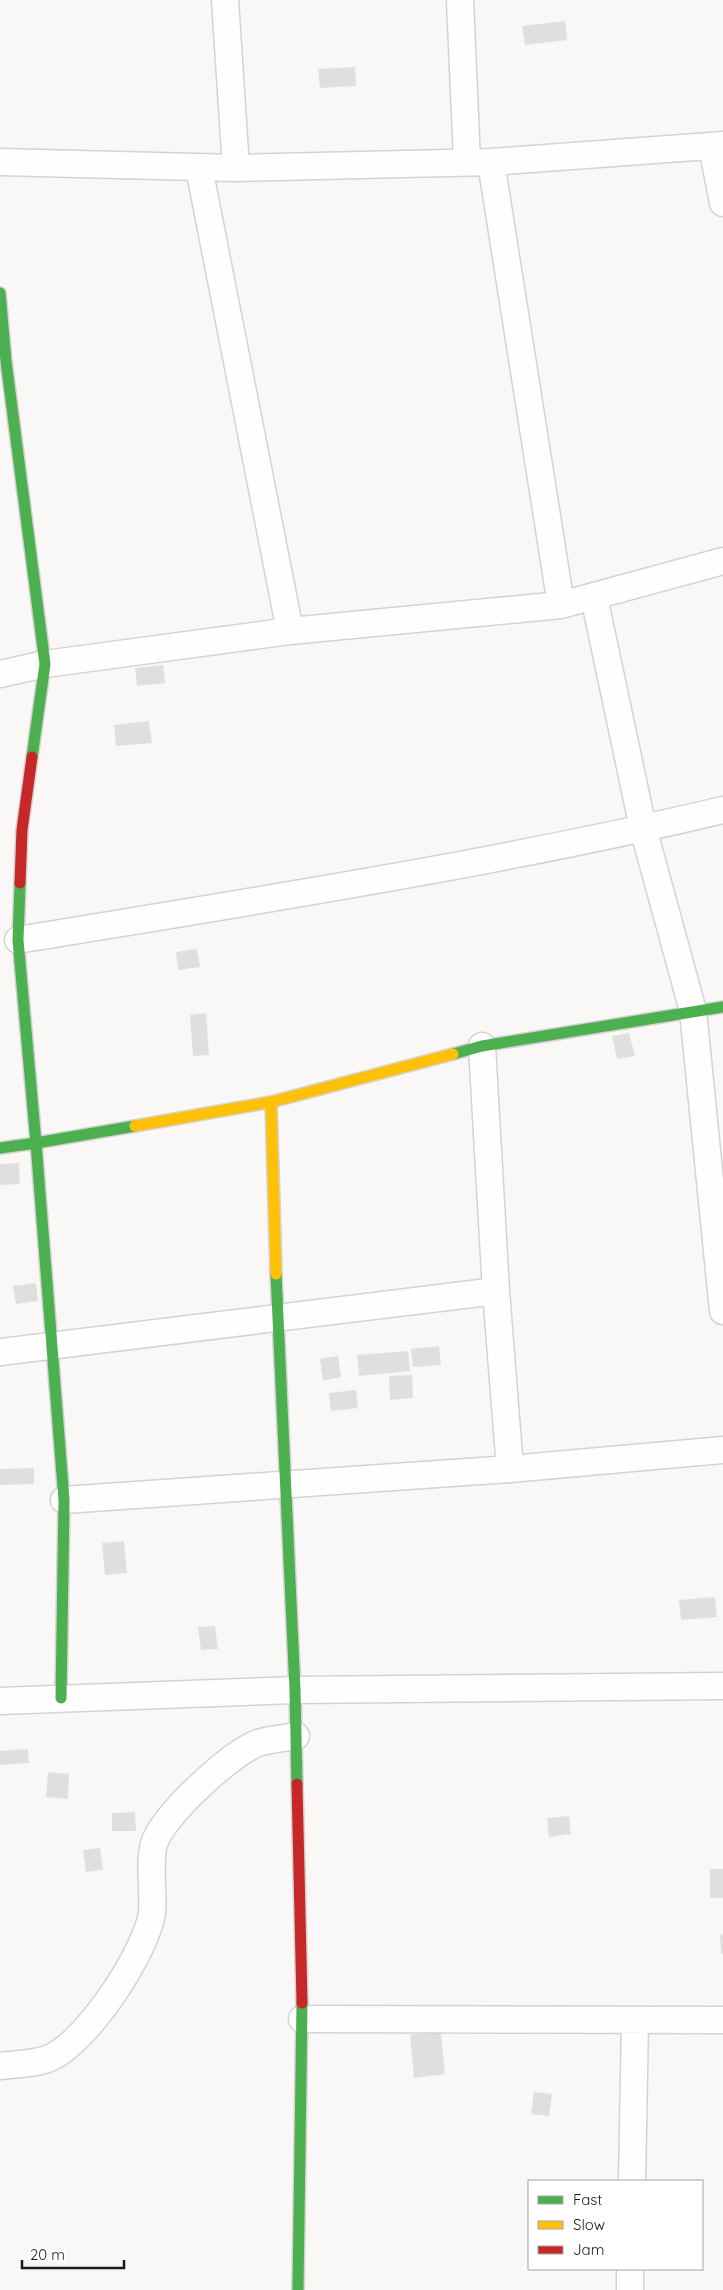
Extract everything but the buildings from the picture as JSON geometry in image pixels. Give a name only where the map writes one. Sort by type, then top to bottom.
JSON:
[{"type":"street","points":[[225,0],[236,168]]},
{"type":"street","points":[[460,0],[479,162],[561,605]]},
{"type":"street","points":[[0,162],[236,168],[479,162],[718,145],[723,203]]},
{"type":"street","points":[[199,168],[290,631]]},
{"type":"street","points":[[0,293],[6,361],[45,664],[22,830],[18,940],[64,1500],[61,1698]]},
{"type":"street","points":[[0,674],[45,664],[290,631],[561,605],[723,561]]},
{"type":"street","points":[[594,597],[643,828],[693,1011],[719,1244],[723,1311]]},
{"type":"street","points":[[18,940],[333,888],[643,828],[723,810]]},
{"type":"street","points":[[0,1148],[272,1102],[482,1046],[723,1007]]},
{"type":"street","points":[[482,1046],[496,1291],[510,1469]]},
{"type":"street","points":[[272,1102],[276,1317],[295,1690],[302,2020],[298,2290]]},
{"type":"street","points":[[0,1352],[496,1291]]},
{"type":"street","points":[[64,1500],[510,1469],[723,1450]]},
{"type":"street","points":[[0,1700],[295,1690],[723,1686]]},
{"type":"street","points":[[0,2066],[52,2057],[77,2041],[104,2006],[143,1945],[152,1913],[154,1842],[167,1818],[236,1754],[259,1743],[296,1736]]},
{"type":"street","points":[[302,2020],[723,2020]]},
{"type":"street","points":[[632,2180],[635,2021]]},
{"type":"street","points":[[630,2270],[630,2290]]},
{"type":"traffic: fast","points":[[0,293],[6,361],[45,664],[32,757]]},
{"type":"traffic: fast","points":[[0,1148],[36,1143],[18,940],[20,883]]},
{"type":"traffic: fast","points":[[453,1054],[482,1046],[723,1007]]},
{"type":"traffic: fast","points":[[61,1698],[64,1500],[36,1143],[135,1126]]},
{"type":"traffic: fast","points":[[276,1274],[295,1690],[297,1784]]},
{"type":"traffic: fast","points":[[298,2290],[302,2003]]},
{"type":"traffic: slow","points":[[135,1126],[271,1102],[453,1054]]},
{"type":"traffic: slow","points":[[271,1102],[276,1274]]},
{"type":"traffic: jam","points":[[20,883],[22,830],[32,757]]},
{"type":"traffic: jam","points":[[297,1784],[302,2003]]}]
